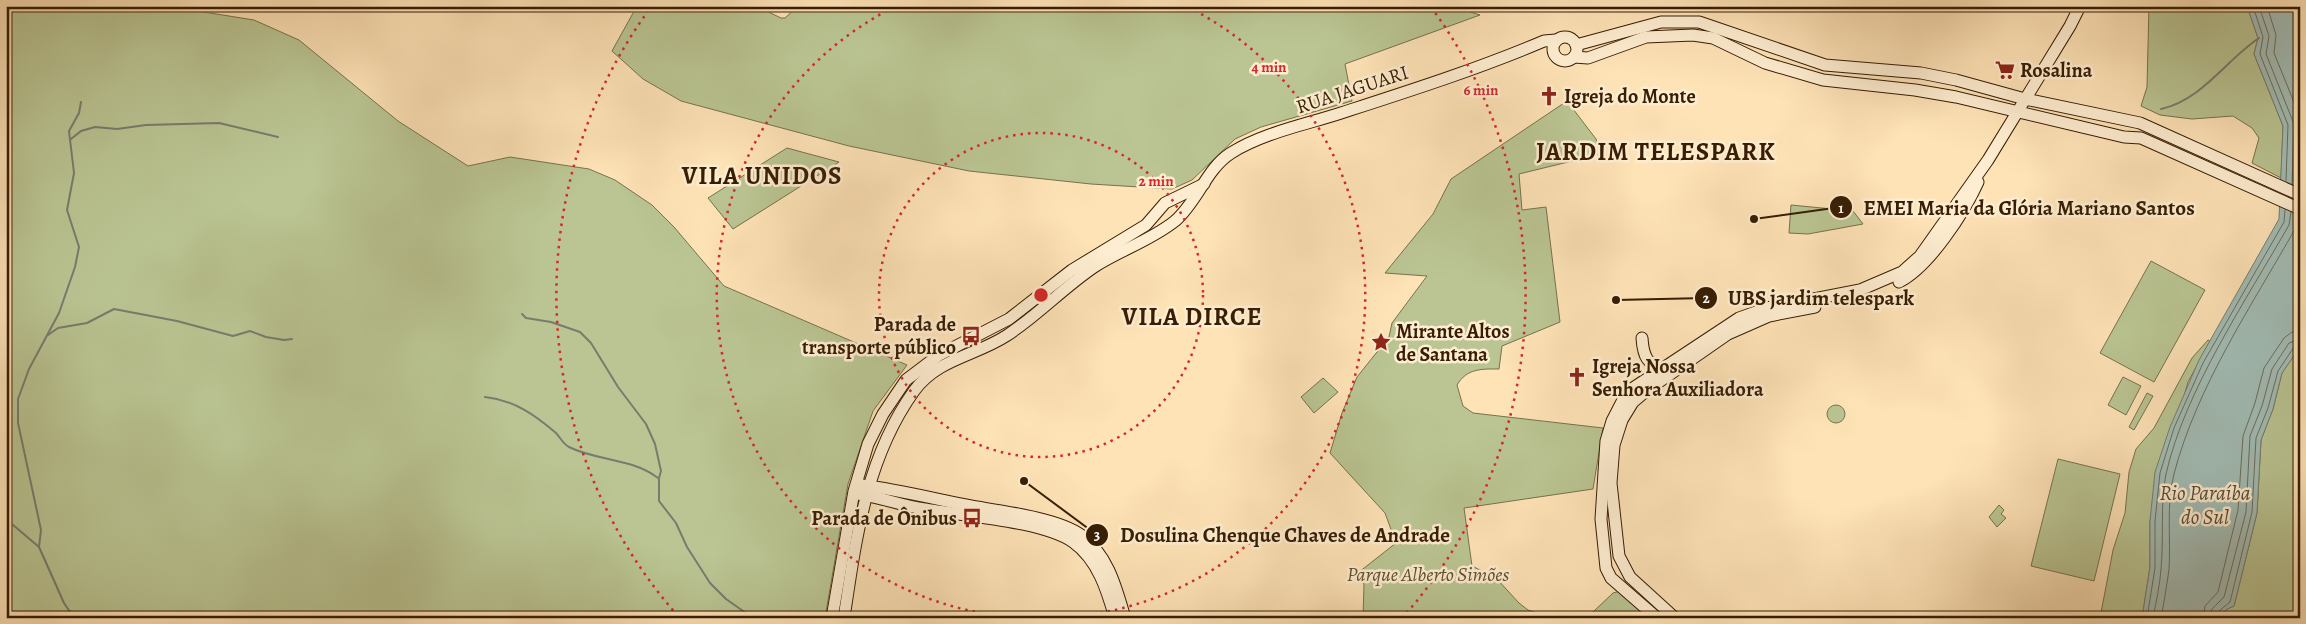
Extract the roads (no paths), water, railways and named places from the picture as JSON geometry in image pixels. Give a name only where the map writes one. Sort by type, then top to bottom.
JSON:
[{"type":"street","points":[[1657,618],[1620,587],[1611,578],[1606,568],[1601,519],[1606,441],[1612,421],[1630,397],[1666,368],[1739,318],[1767,308],[1860,290],[1902,272],[1920,256],[1988,160],[2070,26],[2080,6]]},
{"type":"street","points":[[1576,44],[1641,26],[1678,20],[1699,22],[1825,64],[1920,73],[1956,80],[2025,99],[2140,123],[2300,195]]},
{"type":"street","points":[[1574,57],[1576,44],[1571,38],[1560,37],[1554,45],[1556,58],[1567,61],[1574,57],[1588,58],[1646,37],[1693,34],[1713,38],[1765,63],[1823,80],[1915,90],[2018,111],[2124,137],[2140,138],[2300,209]]},
{"type":"street","points":[[1744,53],[1750,49],[1750,40]]},
{"type":"street","name":"RUA JAGUARI","points":[[959,351],[1005,337],[1095,267],[1162,231],[1177,219],[1194,201],[1214,168],[1229,154],[1265,138],[1461,73],[1544,41],[1554,45]]},
{"type":"street","points":[[1765,63],[1765,53],[1772,47]]},
{"type":"street","points":[[1675,618],[1630,577],[1619,556],[1611,483],[1614,445],[1630,397],[1728,334],[1744,326],[1770,316],[1862,297],[1907,278],[1926,262],[1971,198],[1988,160]]},
{"type":"street","name":"RUA JAGUARI","points":[[959,351],[1000,325],[1072,270],[1140,229],[1151,220],[1165,203],[1204,184]]},
{"type":"street","points":[[1165,203],[1172,207],[1177,219]]},
{"type":"street","points":[[1151,220],[1153,226],[1162,231]]},
{"type":"street","points":[[1642,338],[1643,353],[1646,359],[1656,367],[1666,368]]},
{"type":"street","points":[[832,618],[861,490],[890,432],[915,390],[959,351]]},
{"type":"street","points":[[844,618],[861,490]]},
{"type":"street","points":[[861,490],[923,509],[1028,526],[1060,535],[1074,543],[1091,561],[1105,583],[1115,618]]},
{"type":"street","points":[[861,490],[1030,517],[1081,534],[1100,554],[1114,580],[1125,618]]},
{"type":"street","points":[[1605,560],[1611,556],[1619,556]]},
{"type":"street","points":[[1620,587],[1626,584],[1630,577]]},
{"type":"water","name":"Rio Paraíba do Sul","points":[[2247,6],[2300,6],[2300,347],[2282,373],[2273,409],[2261,440],[2257,513],[2234,606],[2227,609],[2220,618],[2142,618],[2150,567],[2150,521],[2155,472],[2170,427],[2199,360],[2279,219],[2283,126],[2254,54],[2258,38]]},
{"type":"waterway","points":[[2161,109],[2189,97],[2259,38]]},
{"type":"waterway","points":[[39,547],[41,530],[18,423],[18,399],[29,369],[59,313],[75,267],[79,247],[67,210],[74,173],[69,131],[79,113],[81,102]]},
{"type":"waterway","points":[[71,139],[81,131],[95,127],[117,129],[146,125],[219,123],[278,137]]},
{"type":"waterway","points":[[48,335],[58,328],[87,323],[114,309],[177,321],[233,336],[250,331],[266,337],[284,340],[292,339]]},
{"type":"waterway","points":[[522,314],[526,318],[551,322],[580,332],[591,343],[618,387],[646,424],[655,444],[661,471],[659,478],[659,501],[676,523],[687,547],[710,583],[726,599],[753,618]]},
{"type":"waterway","points":[[485,397],[505,401],[524,409],[548,426],[569,447],[580,452],[626,463],[648,471],[658,478]]},
{"type":"waterway","points":[[6,519],[39,547],[64,603],[74,618]]},
{"type":"place","name":"Rosalina","points":[[2005,70]]},
{"type":"place","name":"Igreja do Monte","points":[[1549,96]]},
{"type":"place","name":"EMEI Maria da Glória Mariano Santos","points":[[1754,219]]},
{"type":"place","name":"UBS jardim telespark","points":[[1616,300]]},
{"type":"place","name":"Parada de transporte público","points":[[971,336]]},
{"type":"place","name":"Mirante Altos de Santana","points":[[1381,342]]},
{"type":"place","name":"Igreja Nossa Senhora Auxiliadora","points":[[1577,377]]},
{"type":"place","name":"Dosulina Chenque Chaves de Andrade","points":[[1024,481]]},
{"type":"place","name":"Parada de Ônibus","points":[[972,518]]},
{"type":"district","name":"JARDIM TELESPARK","points":[[1656,151]]},
{"type":"district","name":"VILA UNIDOS","points":[[762,175]]},
{"type":"district","name":"VILA DIRCE","points":[[1192,316]]},
{"type":"park label","name":"Parque Alberto Simões","points":[[1428,574]]}]
